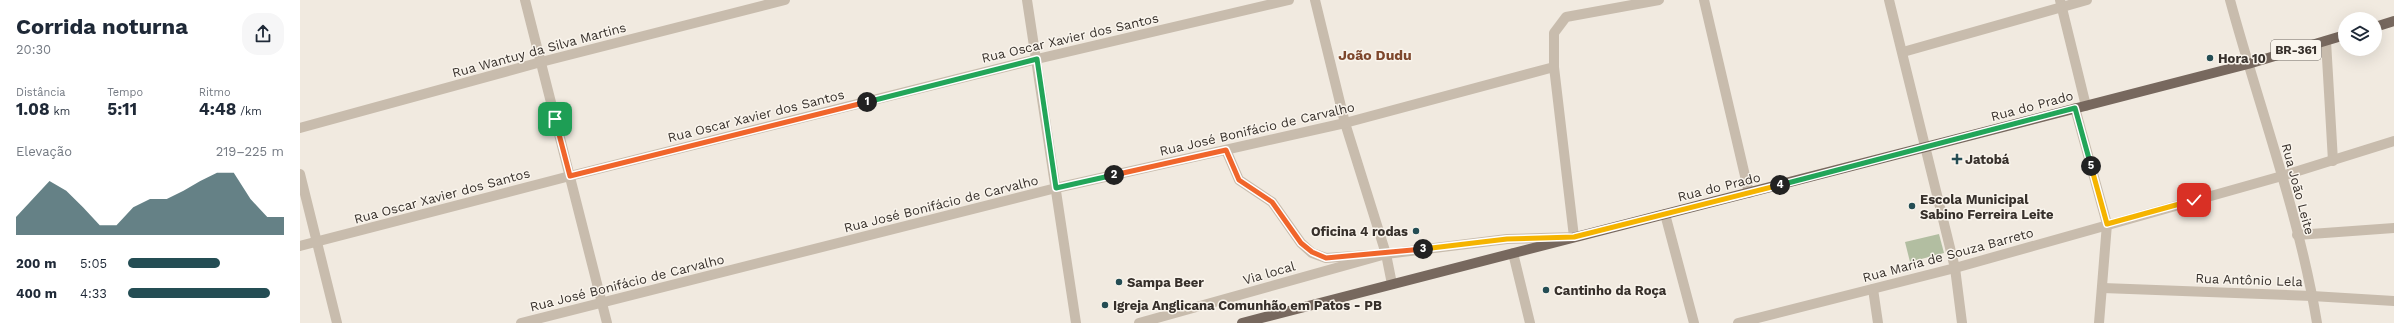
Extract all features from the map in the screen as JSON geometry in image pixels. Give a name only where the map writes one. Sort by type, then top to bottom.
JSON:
[{"type":"main road","points":[[2382,25],[2394,21]]},
{"type":"main road","name":"BR-361","points":[[2248,64],[2338,37]]},
{"type":"main road","name":"Rua do Prado","points":[[1242,323],[1927,148],[2075,108],[2248,64]]},
{"type":"street","points":[[525,0],[607,323]]},
{"type":"street","name":"Rua Wantuy da Silva Martins","points":[[300,128],[540,62],[785,0]]},
{"type":"street","points":[[1027,0],[1076,323]]},
{"type":"street","name":"Rua Oscar Xavier dos Santos","points":[[300,246],[570,176],[1037,59],[1289,0]]},
{"type":"street","points":[[1315,0],[1346,123],[1386,254],[1392,284]]},
{"type":"street","points":[[1574,237],[1554,66],[1554,33],[1566,17],[1659,0]]},
{"type":"street","points":[[1704,0],[1749,193]]},
{"type":"street","points":[[1889,0],[1927,148],[1955,268],[1962,323]]},
{"type":"street","points":[[1903,52],[2061,4],[2087,0]]},
{"type":"street","name":"Rua João Leite","points":[[2230,0],[2282,176],[2312,296],[2317,323]]},
{"type":"street","points":[[2061,4],[2086,106]]},
{"type":"street","points":[[2326,41],[2333,161]]},
{"type":"street","name":"Rua José Bonifácio de Carvalho","points":[[521,323],[1056,188],[1346,123],[1554,66]]},
{"type":"street","points":[[2075,108],[2107,224],[2099,323]]},
{"type":"street","name":"Rua Maria de Souza Barreto","points":[[1738,323],[1955,268],[2282,176],[2394,141]]},
{"type":"street","points":[[1226,150],[1239,180],[1272,202],[1301,243],[1312,252],[1326,258],[1386,254]]},
{"type":"street","points":[[300,174],[337,323]]},
{"type":"street","points":[[1665,214],[1694,323]]},
{"type":"street","points":[[2297,235],[2394,228]]},
{"type":"street","name":"Via local","points":[[1139,323],[1386,254],[1507,239],[1574,237]]},
{"type":"street","points":[[1513,253],[1530,323]]},
{"type":"street","name":"Rua Antônio Lela","points":[[2103,288],[2312,296],[2394,302]]},
{"type":"street","points":[[1873,289],[1878,323]]},
{"type":"green space","points":[[1939,234],[1944,253],[1910,262],[1905,242]]},
{"type":"place","name":"Hora 10","points":[[2210,58]]},
{"type":"place","name":"Jatobá","points":[[1957,159]]},
{"type":"place","name":"Escola Municipal Sabino Ferreira Leite","points":[[1912,206]]},
{"type":"place","name":"Oficina 4 rodas","points":[[1416,231]]},
{"type":"place","name":"Sampa Beer","points":[[1119,282]]},
{"type":"place","name":"Cantinho da Roça","points":[[1546,290]]},
{"type":"place","name":"Igreja Anglicana Comunhão em Patos - PB","points":[[1105,305]]},
{"type":"district","name":"João Dudu","points":[[1375,55]]},
{"type":"route","points":[[555,119],[570,176],[1037,59],[1056,188],[1226,150],[1239,180],[1272,202],[1301,243],[1312,252],[1326,258],[1386,254],[1507,239],[1574,237],[1927,148],[2075,108],[2107,224],[2194,200]]}]
